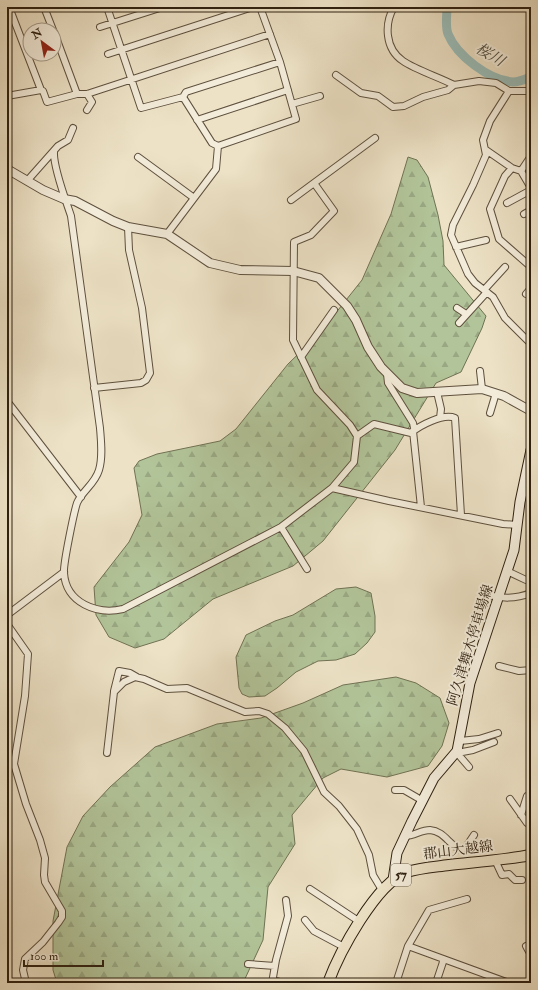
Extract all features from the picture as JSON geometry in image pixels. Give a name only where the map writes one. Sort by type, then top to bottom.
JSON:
[{"type":"main road","name":"阿久津舞木停車場線","points":[[393,880],[394,864],[405,836],[434,778],[456,752],[460,741],[464,710],[470,683],[514,550],[517,525],[531,450]]},
{"type":"main road","name":"郡山大越線","points":[[328,983],[344,947],[382,890],[393,880],[406,873],[419,869],[531,855]]},
{"type":"street","points":[[9,7],[47,102],[77,94],[87,94],[270,34]]},
{"type":"street","points":[[44,7],[50,22]]},
{"type":"street","points":[[107,7],[141,108],[182,97],[186,92],[280,62]]},
{"type":"street","points":[[100,27],[163,7]]},
{"type":"street","points":[[108,54],[253,7]]},
{"type":"street","points":[[182,97],[212,143],[218,146],[296,119],[280,62],[260,7]]},
{"type":"street","points":[[394,7],[387,28],[389,39],[396,54],[406,62],[454,85]]},
{"type":"street","points":[[62,53],[77,94]]},
{"type":"street","points":[[336,75],[361,93],[378,96],[393,107],[404,106],[423,96],[448,90],[454,85],[486,81],[496,83],[509,91],[531,90]]},
{"type":"street","points":[[7,96],[41,90]]},
{"type":"street","points":[[197,120],[288,90]]},
{"type":"street","points":[[507,203],[531,189],[521,171],[512,168],[486,150],[482,144],[491,119],[509,91]]},
{"type":"street","points":[[87,94],[92,102],[87,110]]},
{"type":"street","points":[[292,104],[320,96]]},
{"type":"street","points":[[484,118],[491,119]]},
{"type":"street","points":[[27,181],[62,143],[68,140],[73,128]]},
{"type":"street","points":[[291,200],[374,138]]},
{"type":"street","points":[[167,234],[216,170],[218,146]]},
{"type":"street","points":[[486,150],[486,155],[451,230],[451,235],[468,274],[475,283],[493,297],[505,318],[531,344]]},
{"type":"street","points":[[54,152],[54,161],[65,193],[64,199],[72,216],[100,428],[100,465],[96,477],[77,503],[64,572],[69,587],[77,600],[101,611],[123,609],[281,527],[332,488],[354,462],[357,436],[350,425],[317,390],[292,335],[294,240],[311,234],[334,211],[314,183]]},
{"type":"street","points":[[521,171],[531,156]]},
{"type":"street","points":[[138,157],[194,198]]},
{"type":"street","points":[[512,168],[505,176],[490,208],[499,239],[531,267]]},
{"type":"street","points":[[7,169],[27,181],[64,199],[75,201],[113,221],[128,226],[167,234],[203,260],[218,266],[240,270],[293,271],[318,278],[346,306],[356,320],[368,347],[387,374],[394,382],[408,391],[417,393],[482,389],[496,393],[531,410]]},
{"type":"street","points":[[524,214],[531,210]]},
{"type":"street","points":[[94,388],[141,383],[146,380],[150,373],[142,308],[129,250],[128,226]]},
{"type":"street","points":[[456,246],[486,240]]},
{"type":"street","points":[[459,323],[466,314],[472,310],[485,291],[505,267]]},
{"type":"street","points":[[526,294],[531,288]]},
{"type":"street","points":[[457,308],[466,314]]},
{"type":"street","points":[[301,357],[334,310]]},
{"type":"street","points":[[480,371],[482,389]]},
{"type":"street","points":[[387,374],[388,383],[413,422],[421,507]]},
{"type":"street","points":[[436,392],[441,409],[440,418]]},
{"type":"street","points":[[490,413],[496,393]]},
{"type":"street","points":[[7,401],[81,497]]},
{"type":"street","points":[[357,436],[376,424],[411,432],[440,418],[455,418],[461,515]]},
{"type":"street","points":[[332,488],[517,525]]},
{"type":"street","points":[[281,527],[306,569]]},
{"type":"street","points":[[508,571],[526,580],[531,580]]},
{"type":"street","points":[[7,615],[64,572]]},
{"type":"street","points":[[486,594],[499,598],[521,597],[531,593]]},
{"type":"street","points":[[7,624],[28,654],[25,696],[14,759],[15,769],[26,804],[42,846],[45,858],[45,879],[61,907],[62,916],[45,940],[25,959],[23,970],[26,983]]},
{"type":"street","points":[[499,666],[519,670],[531,670]]},
{"type":"street","points":[[106,753],[114,692],[119,671],[130,673],[166,689],[187,688],[246,712],[263,712],[285,728],[304,751],[324,792],[339,806],[357,829],[370,855],[373,875],[382,890]]},
{"type":"street","points":[[114,692],[124,682],[137,677]]},
{"type":"street","points":[[460,741],[479,739],[498,733]]},
{"type":"street","points":[[456,752],[473,750],[494,742]]},
{"type":"street","points":[[456,752],[468,767]]},
{"type":"street","points":[[395,790],[404,790],[423,801]]},
{"type":"street","points":[[521,815],[527,796]]},
{"type":"street","points":[[510,799],[527,823],[531,824]]},
{"type":"street","points":[[405,836],[411,836],[427,830],[436,832],[444,835],[461,850],[466,847],[474,834]]},
{"type":"street","points":[[495,860],[502,875],[509,874],[515,880],[522,880]]},
{"type":"street","points":[[310,889],[360,922]]},
{"type":"street","points":[[396,983],[408,946],[429,910],[467,899]]},
{"type":"street","points":[[284,983],[273,981],[275,966],[288,916],[286,900]]},
{"type":"street","points":[[305,920],[314,931],[344,947]]},
{"type":"street","points":[[408,946],[509,983]]},
{"type":"street","points":[[526,946],[531,955]]},
{"type":"street","points":[[436,983],[444,960]]},
{"type":"street","points":[[248,964],[275,966]]},
{"type":"street","points":[[528,983],[531,980]]},
{"type":"green space","points":[[408,157],[417,160],[428,177],[443,241],[444,265],[486,316],[482,328],[461,372],[436,383],[395,450],[323,541],[293,566],[213,599],[164,639],[135,648],[109,637],[96,615],[94,587],[129,542],[142,515],[134,468],[139,461],[157,454],[220,441],[236,429],[288,364],[319,334],[362,280],[391,214]]},
{"type":"green space","points":[[356,587],[371,593],[375,616],[375,632],[367,643],[355,654],[336,660],[318,661],[296,672],[265,696],[249,697],[242,694],[239,688],[236,657],[246,635],[275,621],[293,615],[336,589]]},
{"type":"green space","points":[[396,677],[416,683],[440,698],[449,723],[442,746],[428,766],[387,777],[341,769],[323,778],[292,815],[295,844],[268,887],[263,940],[243,983],[57,983],[53,970],[53,921],[67,847],[83,816],[110,787],[155,747],[217,724],[261,718],[303,703],[343,685]]},
{"type":"waterway","name":"桜川","points":[[447,7],[446,24],[448,34],[452,42],[475,66],[494,77],[513,82],[531,77]]}]
